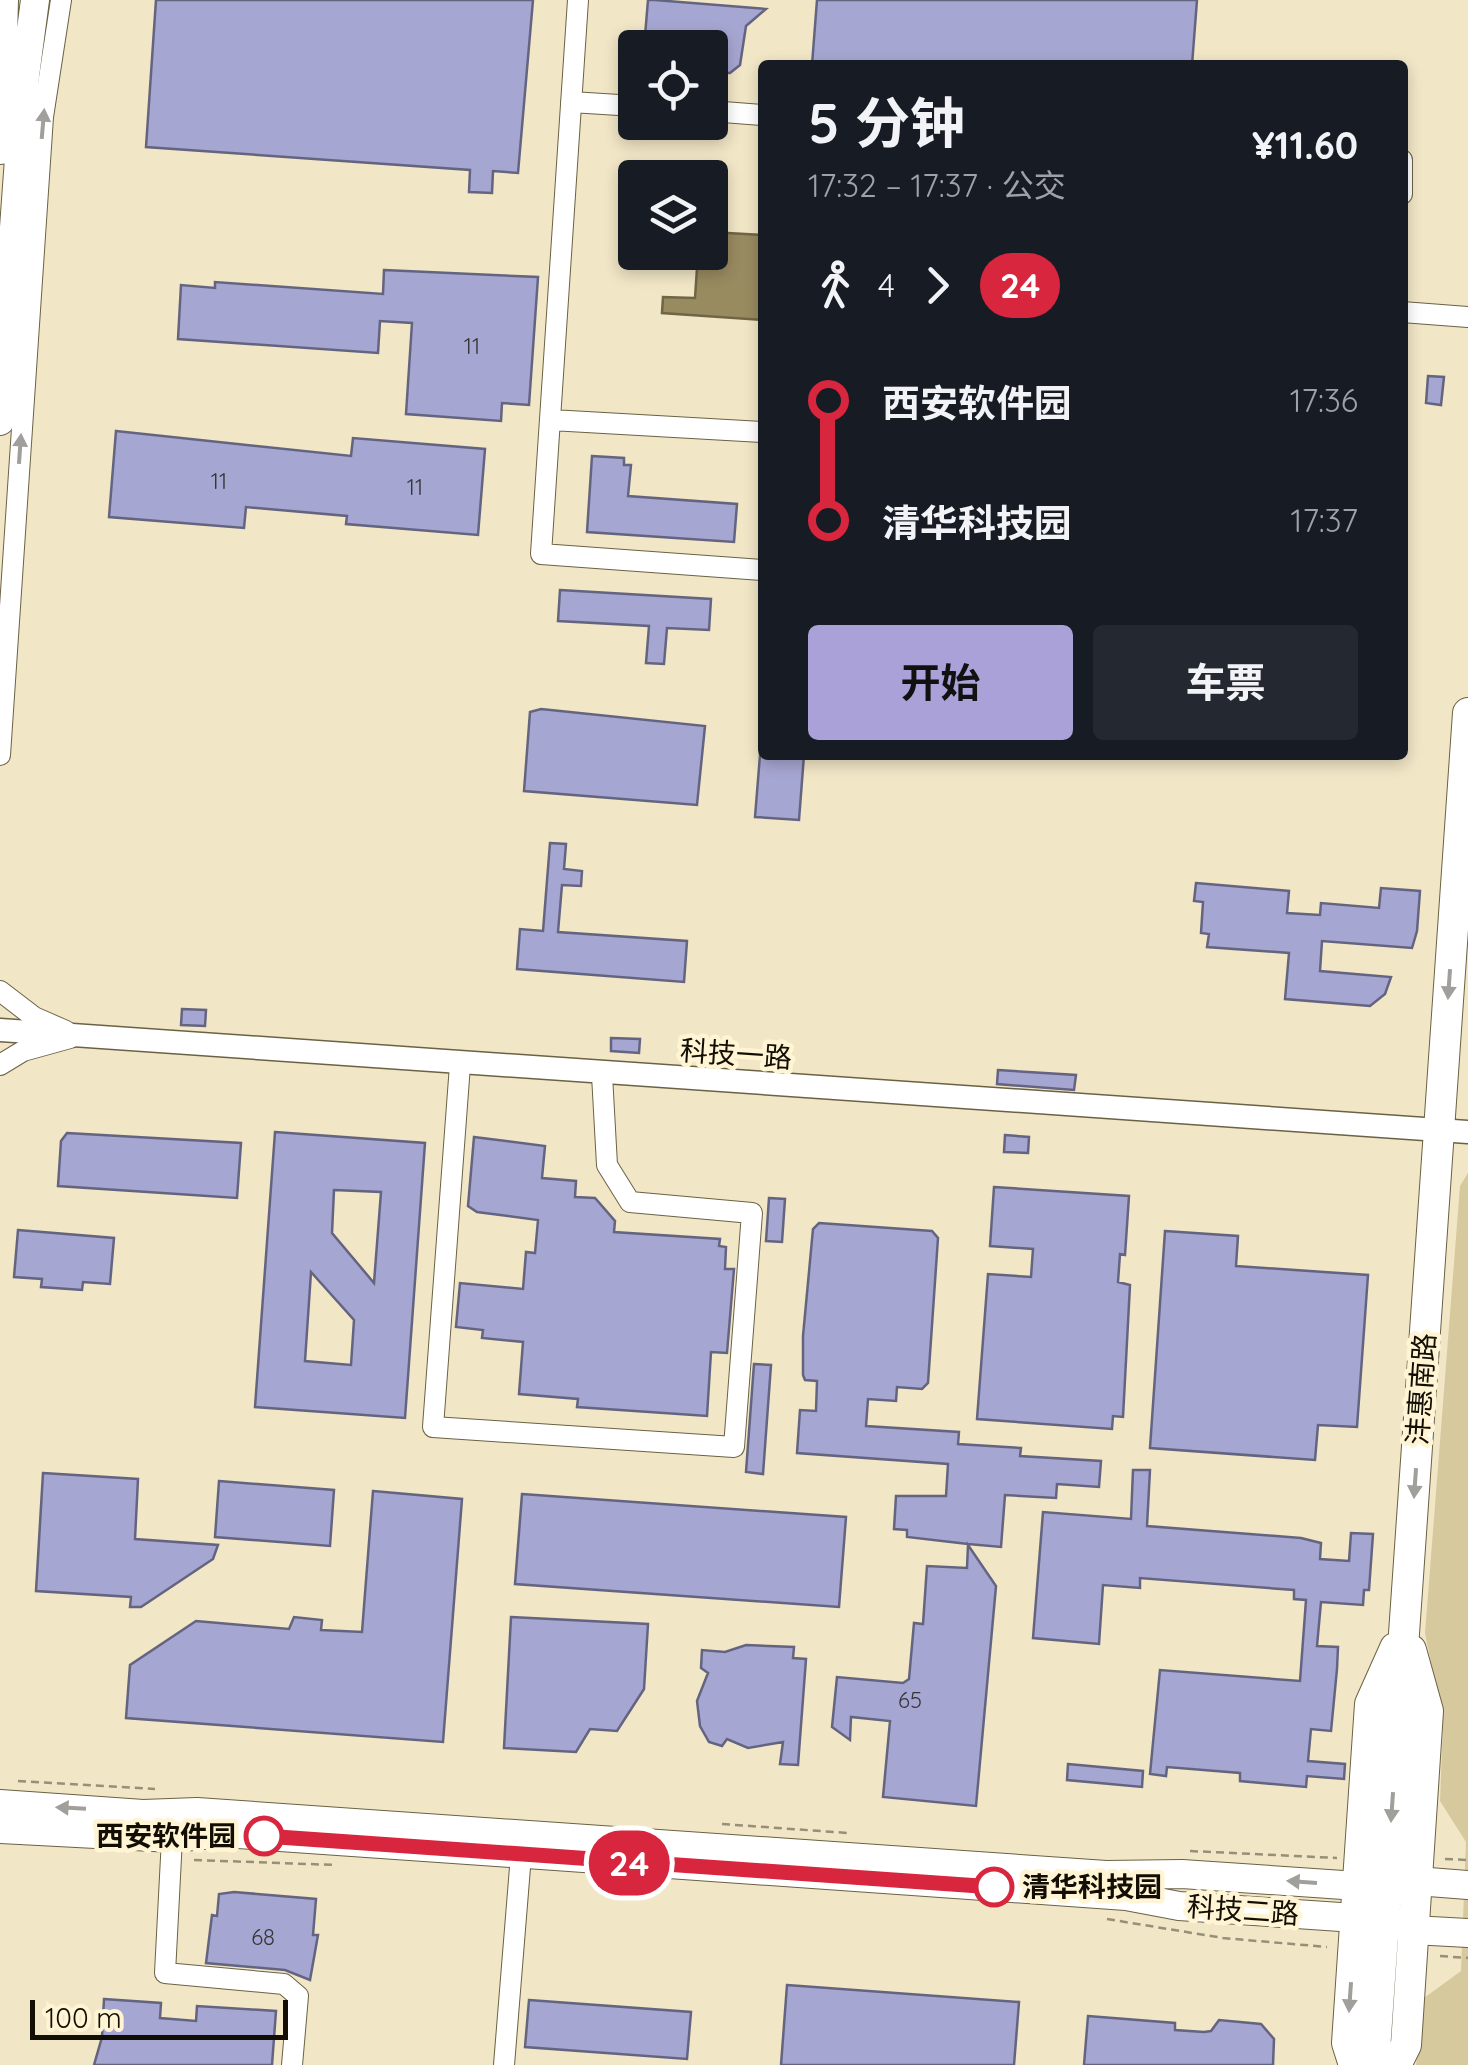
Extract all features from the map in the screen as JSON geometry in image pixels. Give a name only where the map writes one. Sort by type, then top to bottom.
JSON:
[{"type":"main road","points":[[0,150],[6,70],[4,0]]},
{"type":"main road","points":[[0,421],[24,76],[35,0]]},
{"type":"main road","name":"沣惠南路","points":[[1374,2065],[1405,1628],[1454,1131],[1468,712]]},
{"type":"main road","name":"科技二路","points":[[0,1804],[142,1814],[197,1812],[1106,1875],[1182,1874],[1387,1885],[1468,1884]]},
{"type":"main road","name":"科技二路","points":[[0,1829],[172,1848],[224,1833],[1126,1896],[1384,1934],[1468,1934]]},
{"type":"main road","points":[[1354,2065],[1347,2042],[1384,1934]]},
{"type":"main road","points":[[1384,1934],[1406,2045],[1396,2065]]},
{"type":"street","points":[[0,756],[43,117],[61,0]]},
{"type":"street","points":[[578,0],[541,554],[758,570]]},
{"type":"street","points":[[571,102],[618,105]]},
{"type":"street","points":[[728,112],[758,114]]},
{"type":"street","points":[[1408,313],[1468,318]]},
{"type":"street","points":[[551,420],[758,432]]},
{"type":"street","points":[[0,991],[34,1017],[76,1036]]},
{"type":"street","name":"科技一路","points":[[0,1030],[602,1075],[1454,1131]]},
{"type":"street","points":[[0,1065],[23,1051],[76,1036]]},
{"type":"street","points":[[460,1065],[434,1427],[734,1448],[752,1213],[630,1202],[607,1166],[602,1075]]},
{"type":"street","points":[[172,1848],[165,1973],[284,1984],[298,1996],[292,2065]]},
{"type":"street","points":[[504,2065],[521,1855]]},
{"type":"path","points":[[172,1848],[350,1865]]},
{"type":"path","points":[[1096,1917],[1223,1938],[1384,1934],[1468,1958]]},
{"type":"shaded area","points":[[728,233],[758,235],[758,320],[662,313],[663,297],[695,298],[697,270],[728,270]]},
{"type":"shaded area","points":[[1468,1173],[1468,2065],[1416,2065],[1424,1998],[1461,1971],[1466,1842],[1440,1801],[1443,1724],[1425,1633],[1460,1186]]},
{"type":"building","points":[[156,0],[533,0],[518,173],[493,171],[492,193],[469,192],[470,170],[146,147]]},
{"type":"building","points":[[648,0],[766,9],[746,26],[740,65],[730,73],[728,30],[646,30]]},
{"type":"building","points":[[817,0],[1197,0],[1192,60],[812,60]]},
{"type":"building","points":[[384,270],[538,277],[529,405],[502,403],[501,421],[406,414],[412,323],[380,321],[378,353],[178,339],[181,285],[215,288],[215,282],[383,294]]},
{"type":"building","points":[[1428,376],[1444,377],[1441,405],[1426,403]]},
{"type":"building","points":[[116,431],[351,456],[353,438],[485,449],[478,535],[346,524],[347,516],[246,507],[244,528],[109,517]]},
{"type":"building","points":[[592,456],[624,458],[624,465],[631,465],[628,496],[737,504],[734,542],[587,532]]},
{"type":"building","points":[[560,590],[711,599],[709,630],[667,628],[664,664],[646,663],[649,626],[558,621]]},
{"type":"building","points":[[541,709],[705,726],[697,805],[524,791],[530,712]]},
{"type":"building","points":[[760,760],[804,760],[799,820],[755,817]]},
{"type":"building","points":[[550,843],[566,844],[564,869],[582,871],[581,886],[562,885],[558,932],[687,941],[684,982],[517,969],[520,929],[543,931]]},
{"type":"building","points":[[1196,883],[1289,891],[1287,913],[1320,915],[1321,903],[1379,908],[1381,888],[1420,891],[1417,931],[1412,948],[1322,941],[1320,971],[1391,977],[1385,994],[1370,1006],[1285,999],[1289,953],[1207,947],[1209,934],[1201,933],[1203,902],[1194,901]]},
{"type":"building","points":[[182,1009],[206,1010],[205,1026],[181,1025]]},
{"type":"building","points":[[611,1038],[640,1039],[639,1053],[611,1051]]},
{"type":"building","points":[[998,1070],[1076,1075],[1074,1090],[997,1084]]},
{"type":"building","points":[[275,1132],[425,1143],[405,1418],[255,1407]],"holes":[[[334,1190],[381,1192],[374,1283],[332,1233]],[[311,1272],[354,1320],[351,1365],[305,1361]]]},
{"type":"building","points":[[67,1133],[241,1143],[237,1198],[58,1186],[61,1141]]},
{"type":"building","points":[[1005,1135],[1029,1137],[1028,1153],[1004,1152]]},
{"type":"building","points":[[474,1137],[545,1146],[542,1178],[576,1181],[575,1197],[595,1198],[615,1221],[614,1232],[720,1239],[719,1246],[726,1247],[725,1269],[734,1269],[727,1353],[711,1352],[707,1416],[577,1407],[578,1399],[519,1394],[523,1342],[482,1338],[483,1330],[456,1327],[460,1283],[523,1289],[526,1252],[535,1253],[538,1220],[477,1212],[468,1206]]},
{"type":"building","points":[[994,1187],[1129,1196],[1125,1255],[1120,1254],[1118,1282],[1130,1285],[1123,1417],[1113,1416],[1112,1429],[977,1419],[988,1274],[1031,1277],[1033,1249],[990,1246]]},
{"type":"building","points":[[769,1198],[785,1199],[782,1242],[766,1241]]},
{"type":"building","points":[[819,1223],[932,1231],[938,1238],[928,1383],[922,1389],[897,1387],[896,1401],[868,1399],[866,1426],[959,1432],[958,1444],[1021,1448],[1020,1456],[1101,1461],[1099,1487],[1057,1484],[1056,1498],[1005,1495],[1001,1547],[968,1544],[907,1537],[907,1530],[894,1529],[896,1496],[946,1496],[948,1464],[797,1453],[800,1410],[816,1411],[817,1381],[805,1380],[803,1375],[803,1336],[813,1229]]},
{"type":"building","points":[[18,1230],[114,1238],[110,1284],[83,1282],[82,1290],[41,1287],[42,1279],[14,1277]]},
{"type":"building","points":[[1165,1231],[1238,1236],[1236,1266],[1368,1275],[1357,1427],[1318,1425],[1315,1460],[1150,1448]]},
{"type":"building","points":[[754,1364],[771,1365],[763,1474],[746,1472]]},
{"type":"building","points":[[1133,1470],[1150,1470],[1147,1526],[1301,1538],[1321,1543],[1320,1559],[1349,1561],[1351,1533],[1373,1534],[1369,1590],[1364,1590],[1363,1605],[1321,1602],[1317,1646],[1338,1647],[1337,1669],[1331,1731],[1311,1729],[1308,1761],[1345,1764],[1344,1779],[1307,1776],[1306,1787],[1240,1781],[1240,1773],[1167,1767],[1166,1776],[1150,1774],[1160,1670],[1300,1681],[1306,1600],[1294,1599],[1294,1590],[1140,1578],[1140,1588],[1103,1585],[1099,1644],[1033,1638],[1043,1512],[1131,1519]]},
{"type":"building","points":[[43,1473],[138,1479],[135,1539],[218,1545],[213,1559],[141,1607],[130,1607],[131,1597],[36,1591]]},
{"type":"building","points":[[219,1481],[334,1490],[330,1546],[215,1537]]},
{"type":"building","points":[[373,1491],[462,1499],[443,1742],[126,1718],[130,1665],[196,1621],[289,1629],[294,1617],[322,1620],[321,1630],[362,1632]]},
{"type":"building","points":[[522,1494],[846,1517],[839,1607],[515,1584]]},
{"type":"building","points":[[968,1545],[996,1586],[976,1806],[883,1797],[890,1721],[851,1717],[850,1740],[832,1727],[837,1677],[903,1683],[909,1679],[914,1623],[923,1624],[927,1566],[967,1568]]},
{"type":"building","points":[[511,1617],[648,1624],[644,1689],[617,1731],[590,1729],[576,1752],[504,1748]]},
{"type":"building","points":[[746,1645],[794,1647],[793,1658],[806,1659],[798,1765],[780,1764],[783,1742],[748,1748],[727,1739],[722,1746],[709,1742],[700,1726],[697,1701],[708,1673],[701,1668],[702,1650],[725,1652]]},
{"type":"building","points":[[1068,1764],[1143,1771],[1142,1787],[1067,1780]]},
{"type":"building","points":[[219,1894],[316,1899],[313,1935],[318,1935],[310,1980],[285,1970],[206,1963]]},
{"type":"building","points":[[787,1985],[1019,2002],[1014,2065],[781,2065]]},
{"type":"building","points":[[104,1999],[161,2003],[160,2018],[196,2021],[197,2006],[276,2011],[272,2065],[94,2065],[102,2037]]},
{"type":"building","points":[[529,2000],[691,2012],[687,2059],[525,2047]]},
{"type":"building","points":[[1088,2016],[1175,2023],[1175,2030],[1204,2032],[1211,2031],[1219,2020],[1261,2024],[1274,2039],[1273,2065],[1084,2065]]},
{"type":"bus line","name":"24","points":[[264,1836],[994,1887]]},
{"type":"place","name":"西安软件园","points":[[264,1836]]},
{"type":"place","name":"清华科技园","points":[[994,1887]]}]
